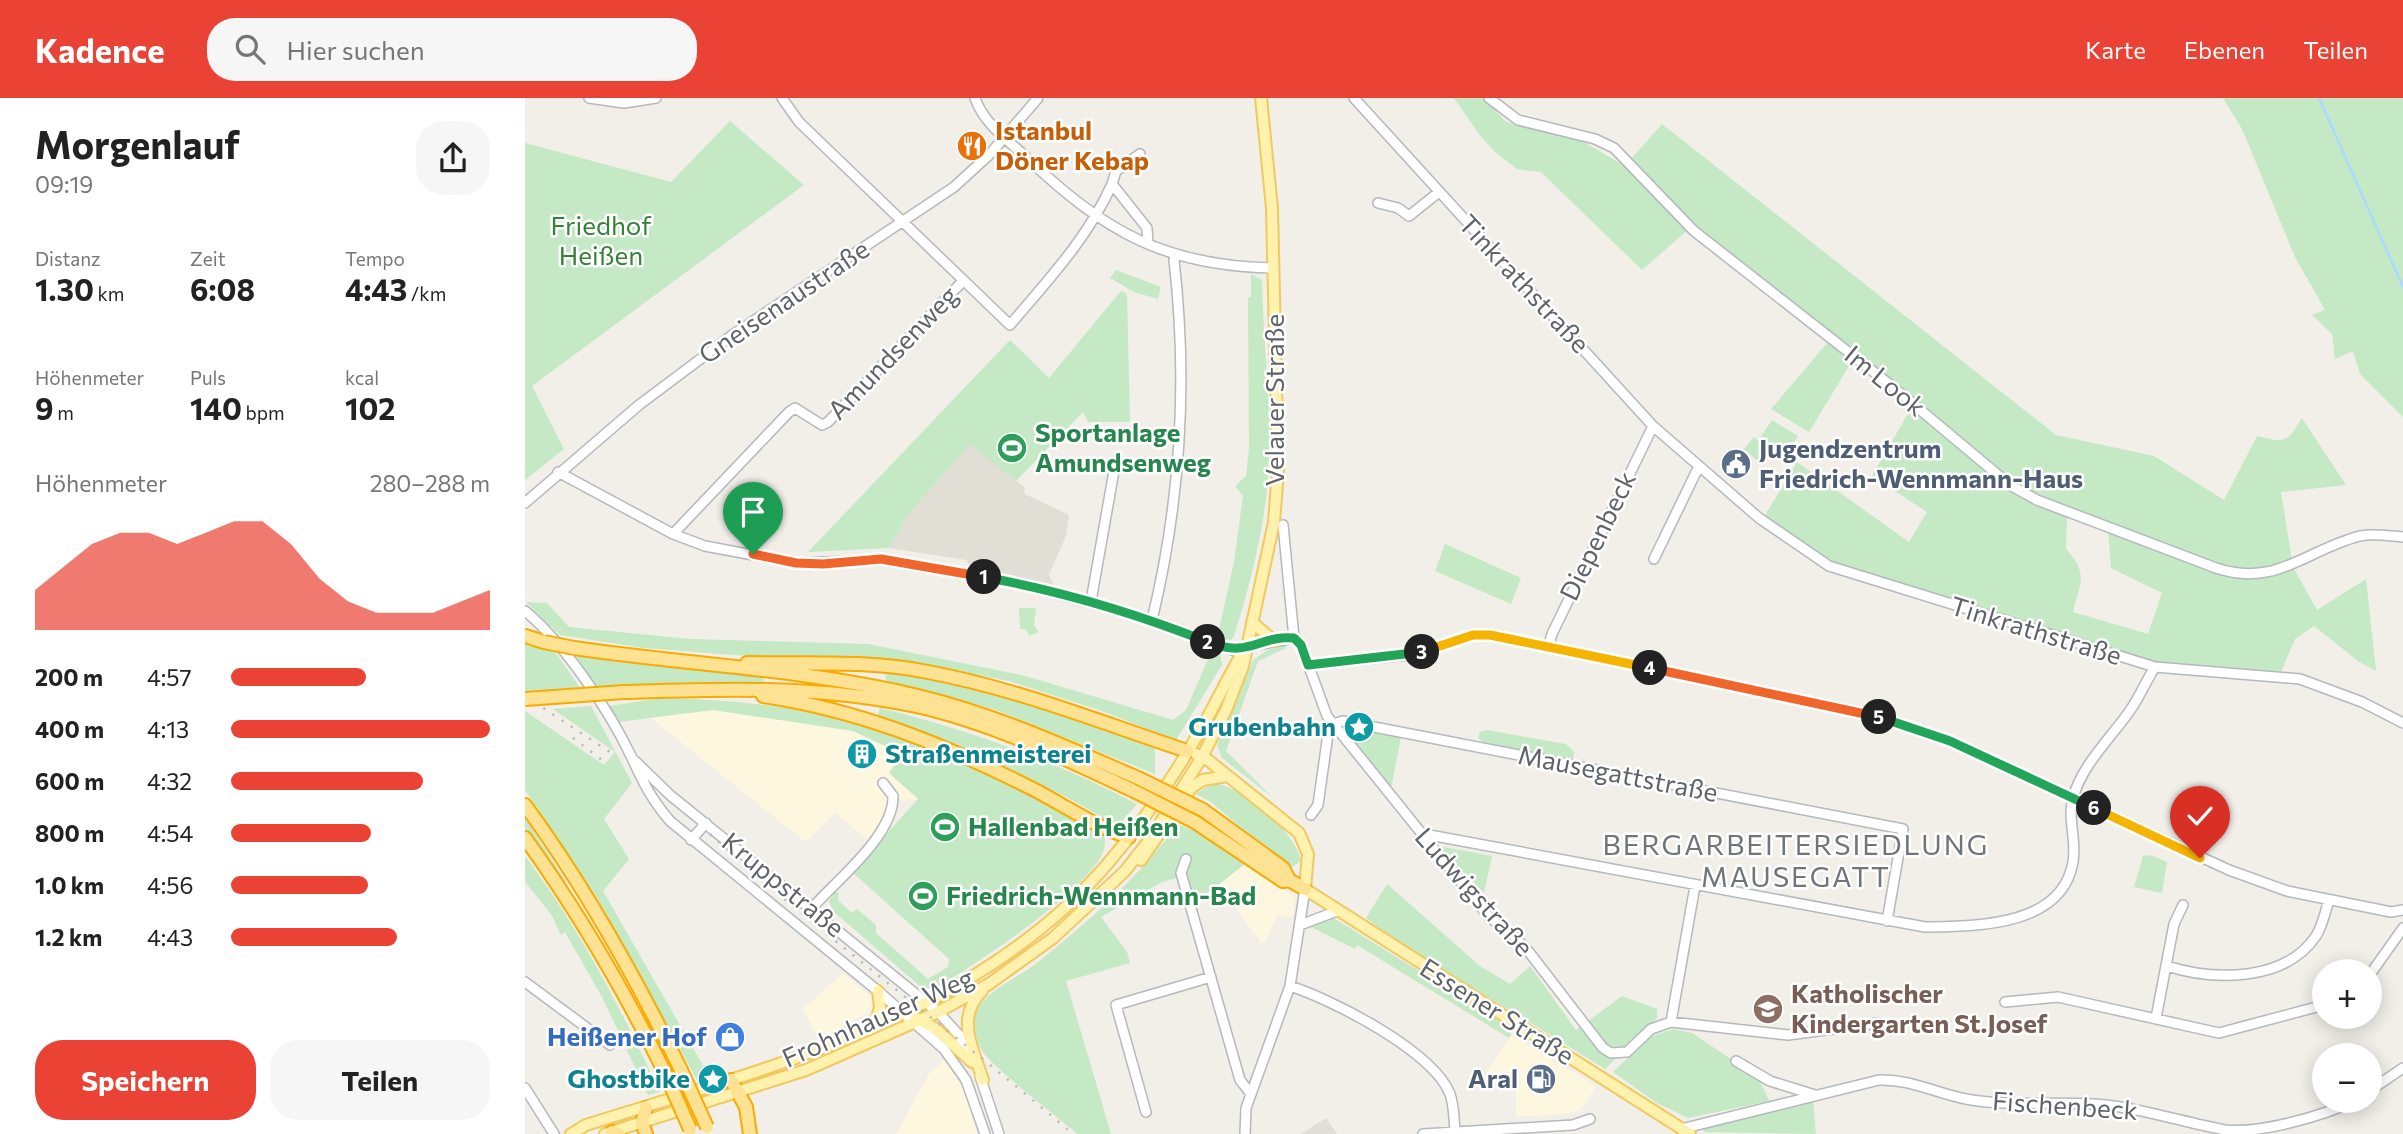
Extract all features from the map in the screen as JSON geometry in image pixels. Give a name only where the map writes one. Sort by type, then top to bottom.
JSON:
[{"type":"highway","points":[[525,636],[574,648],[867,685],[974,712],[1138,778],[1203,810],[1283,869],[1289,880],[1304,890]]},
{"type":"highway","points":[[673,661],[863,665],[925,671],[1028,695],[1187,751]]},
{"type":"highway","points":[[717,689],[798,701],[894,726],[959,753],[1129,837]]},
{"type":"highway","points":[[525,699],[624,692],[800,689],[917,706],[971,721],[1061,757],[1134,791],[1195,822],[1283,881],[1289,880]]},
{"type":"highway","points":[[525,805],[627,965],[681,1070],[708,1131]]},
{"type":"highway","points":[[525,838],[613,972],[666,1075],[691,1132]]},
{"type":"highway","points":[[731,1080],[746,1107],[750,1134]]},
{"type":"highway","points":[[644,1129],[646,1108]]},
{"type":"main road","name":"Velauer Straße","points":[[1245,650],[1274,522],[1278,471],[1272,208],[1261,98]]},
{"type":"main road","points":[[1252,622],[1274,640]]},
{"type":"main road","name":"Frohnhauser Weg","points":[[571,1134],[586,1125],[646,1108],[823,1048],[927,1002],[1012,951],[1075,898],[1129,837],[1187,751],[1245,650]]},
{"type":"main road","name":"Frohnhauser Weg","points":[[612,1133],[644,1129],[806,1070],[938,1012],[989,984],[1052,938],[1125,871],[1150,839],[1202,757],[1226,710],[1244,666],[1245,650]]},
{"type":"main road","points":[[1187,751],[1202,757],[1299,834],[1308,854],[1304,890]]},
{"type":"main road","points":[[1125,871],[1152,849],[1192,788],[1203,780],[1227,776]]},
{"type":"main road","points":[[1129,837],[1150,839]]},
{"type":"main road","name":"Essener Straße","points":[[1304,890],[1685,1132]]},
{"type":"main road","points":[[982,1080],[967,1017],[973,1000],[989,984]]},
{"type":"main road","points":[[875,1025],[880,1007],[879,991]]},
{"type":"main road","points":[[904,1012],[936,1029],[972,1062]]},
{"type":"street","points":[[589,98],[624,103],[656,98]]},
{"type":"street","name":"Amundsenweg","points":[[782,98],[799,121],[1010,324],[1097,219]]},
{"type":"street","points":[[975,98],[983,117],[1072,201],[1097,219],[1148,244],[1177,254],[1231,265],[1273,268]]},
{"type":"street","name":"Gneisenaustraße","points":[[525,503],[639,405],[731,336],[954,187],[1005,138],[1038,98]]},
{"type":"street","name":"Tinkrathstraße","points":[[1354,98],[1653,426],[1770,526],[1839,570],[2155,667],[2300,679],[2362,702],[2403,723]]},
{"type":"street","name":"Im Look","points":[[1489,98],[1518,120],[1595,139],[1614,148],[1694,231],[1893,387],[2010,485],[2037,500],[2216,568],[2241,574],[2274,572],[2360,536],[2403,537]]},
{"type":"street","points":[[1097,219],[1116,171],[1140,154]]},
{"type":"street","points":[[1112,184],[1147,228],[1148,244]]},
{"type":"street","points":[[1378,202],[1413,216],[1439,192]]},
{"type":"street","points":[[1151,620],[1174,511],[1181,436],[1183,358],[1174,260],[1177,254]]},
{"type":"street","name":"Amundsenweg","points":[[673,534],[789,412],[795,408],[814,422],[822,425],[828,422],[963,281]]},
{"type":"street","name":"Diepenbeck","points":[[1548,648],[1594,543],[1653,426]]},
{"type":"street","points":[[1654,559],[1699,466]]},
{"type":"street","points":[[1091,601],[1114,471]]},
{"type":"street","points":[[558,472],[673,534],[705,545],[796,563],[881,559],[1021,584],[1091,601],[1151,620],[1225,649],[1245,650],[1274,640],[1294,638]]},
{"type":"street","name":"Velauer Straße","points":[[1283,525],[1294,638],[1301,645],[1333,724]]},
{"type":"street","name":"Kruppstraße","points":[[525,611],[570,659],[631,756],[670,795],[927,1002],[959,1035],[982,1080],[999,1134]]},
{"type":"street","points":[[1308,665],[1409,655],[1473,635],[1490,635],[1874,715],[1950,741],[2229,870],[2287,891],[2391,912],[2403,910]]},
{"type":"street","points":[[1424,834],[1925,927],[1956,926],[2025,915],[2043,907],[2067,880],[2073,864],[2073,798],[2086,769],[2133,706],[2155,667]]},
{"type":"street","name":"Mausegattstraße","points":[[1333,724],[1343,721],[1903,829],[1887,921]]},
{"type":"street","points":[[1311,815],[1318,805],[1328,734],[1333,724]]},
{"type":"street","name":"Ludwigstraße","points":[[1333,724],[1489,917],[1529,952],[1603,1048],[1619,1054],[1627,1052],[1651,1029],[1671,1022]]},
{"type":"street","name":"Kruppstraße","points":[[631,756],[638,777],[653,801],[691,840],[904,1012]]},
{"type":"street","points":[[812,908],[871,844],[889,819],[894,796],[883,783]]},
{"type":"street","points":[[691,840],[706,823]]},
{"type":"street","points":[[1186,859],[1181,873],[1240,1080],[1251,1094]]},
{"type":"street","points":[[1695,886],[1671,1022],[1789,1035],[1878,1023]]},
{"type":"street","points":[[1245,1134],[1244,1116],[1290,986],[1304,890]]},
{"type":"street","points":[[2167,966],[2190,973],[2220,976],[2271,968],[2286,962],[2308,945],[2321,925],[2329,900]]},
{"type":"street","points":[[2156,1018],[2174,924],[2183,905]]},
{"type":"street","points":[[1300,925],[1337,911]]},
{"type":"street","points":[[2381,959],[2403,928]]},
{"type":"street","points":[[1146,1112],[1116,1006],[1212,977]]},
{"type":"street","points":[[525,982],[610,1045]]},
{"type":"street","points":[[1290,986],[1380,1028],[1420,1060],[1450,1093],[1455,1131]]},
{"type":"street","points":[[2005,1002],[2057,997],[2219,1033],[2312,1008]]},
{"type":"street","points":[[917,1021],[957,1065],[973,1094],[985,1134]]},
{"type":"street","points":[[1736,1061],[1770,1080],[1817,1095]]},
{"type":"street","points":[[2382,1082],[2403,1068]]},
{"type":"street","name":"Fischenbeck","points":[[1685,1132],[1817,1095],[1879,1080],[1903,1079],[1968,1100],[2095,1104],[2136,1109],[2226,1130],[2251,1131],[2313,1113]]},
{"type":"street","points":[[525,1088],[554,1134]]},
{"type":"street","points":[[1423,1134],[1573,1125],[1590,1119]]},
{"type":"shaded area","points":[[970,443],[1024,487],[1025,494],[1069,515],[1066,536],[1049,575],[1054,585],[972,568],[966,560],[889,548],[906,517]]},
{"type":"shaded area","points":[[713,710],[853,731],[917,748],[919,799],[887,800],[884,816],[868,840],[835,813],[805,842],[650,717]]},
{"type":"shaded area","points":[[1245,864],[1295,897],[1292,918],[1277,915],[1265,942],[1261,943],[1219,884]]},
{"type":"shaded area","points":[[843,973],[870,996],[872,1010],[819,1040],[803,1009]]},
{"type":"shaded area","name":"Aral","points":[[1511,1035],[1596,1086],[1581,1109],[1573,1113],[1516,1117],[1516,1089],[1487,1071]]},
{"type":"shaded area","points":[[945,1059],[967,1095],[977,1134],[896,1134],[929,1074]]},
{"type":"shaded area","points":[[1326,1118],[1337,1134],[1301,1134]]},
{"type":"green space","points":[[1454,98],[1485,98],[1505,121],[1575,137],[1625,166],[1662,124],[2056,435],[2154,456],[2224,500],[2257,436],[2274,440],[2285,439],[2302,418],[2346,485],[2281,492],[2292,560],[2251,571],[2207,562],[2036,501],[2067,516],[2066,549],[2078,565],[2081,579],[2073,612],[2148,634],[2162,593],[2111,568],[2108,530],[2241,577],[2293,567],[2317,610],[2366,579],[2376,671],[2358,661],[2314,626],[2295,639],[2281,672],[2165,664],[1846,570],[1818,556],[1764,517],[1797,462],[1909,542],[1927,512],[1872,476],[1914,403],[1689,229],[1642,270],[1541,172],[1517,169],[1494,151]]},
{"type":"green space","points":[[2223,98],[2403,98],[2403,417],[2360,374],[2353,351],[2335,359],[2332,334],[2312,315],[2325,310],[2295,257],[2242,129]]},
{"type":"green space","name":"Friedhof Heißen","points":[[730,121],[804,185],[532,386],[564,449],[525,480],[525,143],[671,182]]},
{"type":"green space","points":[[1116,270],[1161,287],[1158,299],[1134,292],[1110,278]]},
{"type":"green space","points":[[1251,274],[1262,280],[1269,404],[1268,479],[1256,558],[1231,640],[1217,638],[1234,562],[1243,496],[1235,486],[1246,476],[1249,448],[1248,298],[1251,297]]},
{"type":"green space","name":"Sportanlage Amundsenweg","points":[[1121,291],[1127,294],[1130,422],[1088,422],[1083,412],[1016,481],[970,444],[906,517],[889,548],[808,552],[1010,340],[1049,378]]},
{"type":"green space","points":[[1828,342],[1852,361],[1809,432],[1771,409]]},
{"type":"green space","points":[[1772,420],[1798,436],[1786,455],[1760,438]]},
{"type":"green space","points":[[1754,437],[1770,451],[1760,463],[1744,449]]},
{"type":"green space","points":[[1445,544],[1521,578],[1511,604],[1435,571]]},
{"type":"green space","points":[[526,602],[547,603],[569,627],[690,639],[868,644],[1022,675],[1173,720],[1186,710],[1212,650],[1220,654],[1222,665],[1176,740],[1099,710],[1009,681],[923,664],[644,648],[560,635]]},
{"type":"green space","points":[[1019,608],[1036,608],[1034,625],[1038,632],[1030,636],[1025,629],[1020,629]]},
{"type":"green space","points":[[525,645],[555,652],[581,689],[525,692]]},
{"type":"green space","points":[[1286,645],[1286,648],[1258,661],[1226,751],[1272,797],[1222,758],[1217,745],[1253,660],[1268,650]]},
{"type":"green space","points":[[576,656],[763,677],[764,682],[597,687]]},
{"type":"green space","points":[[885,672],[918,675],[983,688],[1140,739],[1155,747],[1155,774],[996,710],[886,681]]},
{"type":"green space","points":[[663,698],[787,708],[848,720],[909,738],[984,770],[1105,833],[1104,849],[1096,865],[1080,883],[1033,922],[934,989],[921,987],[833,911],[829,901],[835,892],[839,893],[838,900],[852,913],[857,909],[876,925],[876,933],[928,979],[948,967],[949,959],[852,872],[918,799],[889,773],[902,754],[853,731],[713,710],[618,722],[609,706]]},
{"type":"green space","points":[[591,706],[632,783],[604,819],[629,859],[603,891],[709,1076],[697,1080],[597,898],[525,790],[525,711],[604,765],[615,752],[553,709]]},
{"type":"green space","points":[[880,708],[1011,748],[1137,804],[1118,826],[1001,765],[877,718]]},
{"type":"green space","points":[[1355,728],[1401,737],[1391,789],[1350,736]]},
{"type":"green space","points":[[1487,730],[1566,744],[1574,752],[1573,761],[1483,742],[1478,738],[1480,732]]},
{"type":"green space","points":[[1208,782],[1234,790],[1264,811],[1289,836],[1301,861],[1289,869],[1211,802],[1196,794],[1208,786]]},
{"type":"green space","points":[[525,818],[566,881],[564,883],[525,829]]},
{"type":"green space","points":[[1178,824],[1215,840],[1245,864],[1195,903],[1187,875],[1162,882],[1101,917],[1127,952],[1130,963],[1066,981],[1111,1134],[1078,1134],[986,1056],[977,1038],[976,1015],[981,1004],[993,992],[1037,963],[1112,898],[1163,844]]},
{"type":"green space","points":[[1439,846],[1492,856],[1484,893]]},
{"type":"green space","points":[[2150,855],[2167,862],[2162,893],[2134,887],[2143,856]]},
{"type":"green space","points":[[525,856],[564,912],[599,970],[660,1092],[648,1095],[603,999],[565,932],[561,935],[551,914],[525,882]]},
{"type":"green space","points":[[1387,884],[1480,966],[1510,984],[1530,966],[1576,1030],[1622,996],[1657,1009],[1657,1018],[1605,1069],[1396,940],[1366,918]]},
{"type":"green space","points":[[1332,917],[1509,1027],[1509,1038],[1357,945],[1355,949],[1309,926]]},
{"type":"green space","points":[[1674,1029],[1692,1033],[1759,1078],[1769,1101],[1688,1118],[1657,1103],[1613,1072],[1651,1036]]},
{"type":"green space","points":[[1813,1101],[1816,1134],[1703,1132],[1705,1128]]},
{"type":"water","name":"Friedrich-Wennmann-Bad","points":[[917,880],[939,901],[928,912],[907,891]]},
{"type":"waterway","points":[[2319,98],[2403,287]]},
{"type":"railway","points":[[525,696],[613,754]]},
{"type":"railway","points":[[573,738],[606,763]]},
{"type":"railway","points":[[710,834],[799,911],[1073,1134]]},
{"type":"place","name":"Istanbul Döner Kebap","points":[[972,146]]},
{"type":"place","name":"Sportanlage Amundsenweg","points":[[1012,448]]},
{"type":"place","name":"Jugendzentrum Friedrich-Wennmann-Haus","points":[[1736,464]]},
{"type":"place","name":"Grubenbahn","points":[[1359,727]]},
{"type":"place","name":"Straßenmeisterei","points":[[862,754]]},
{"type":"place","name":"Hallenbad Heißen","points":[[945,827]]},
{"type":"place","name":"Friedrich-Wennmann-Bad","points":[[923,896]]},
{"type":"place","name":"Katholischer Kindergarten St.Josef","points":[[1768,1009]]},
{"type":"place","name":"Heißener Hof","points":[[730,1037]]},
{"type":"place","name":"Ghostbike","points":[[713,1079]]},
{"type":"place","name":"Aral","points":[[1541,1079]]},
{"type":"district","name":"BERGARBEITERSIEDLUNG MAUSEGATT","points":[[1796,861]]},
{"type":"route","points":[[753,554],[796,563],[823,564],[881,559],[1051,590],[1151,620],[1225,649],[1245,650],[1274,640],[1294,638],[1301,645],[1308,665],[1409,655],[1473,635],[1490,635],[1785,695],[1874,715],[1950,741],[2200,858]]}]
